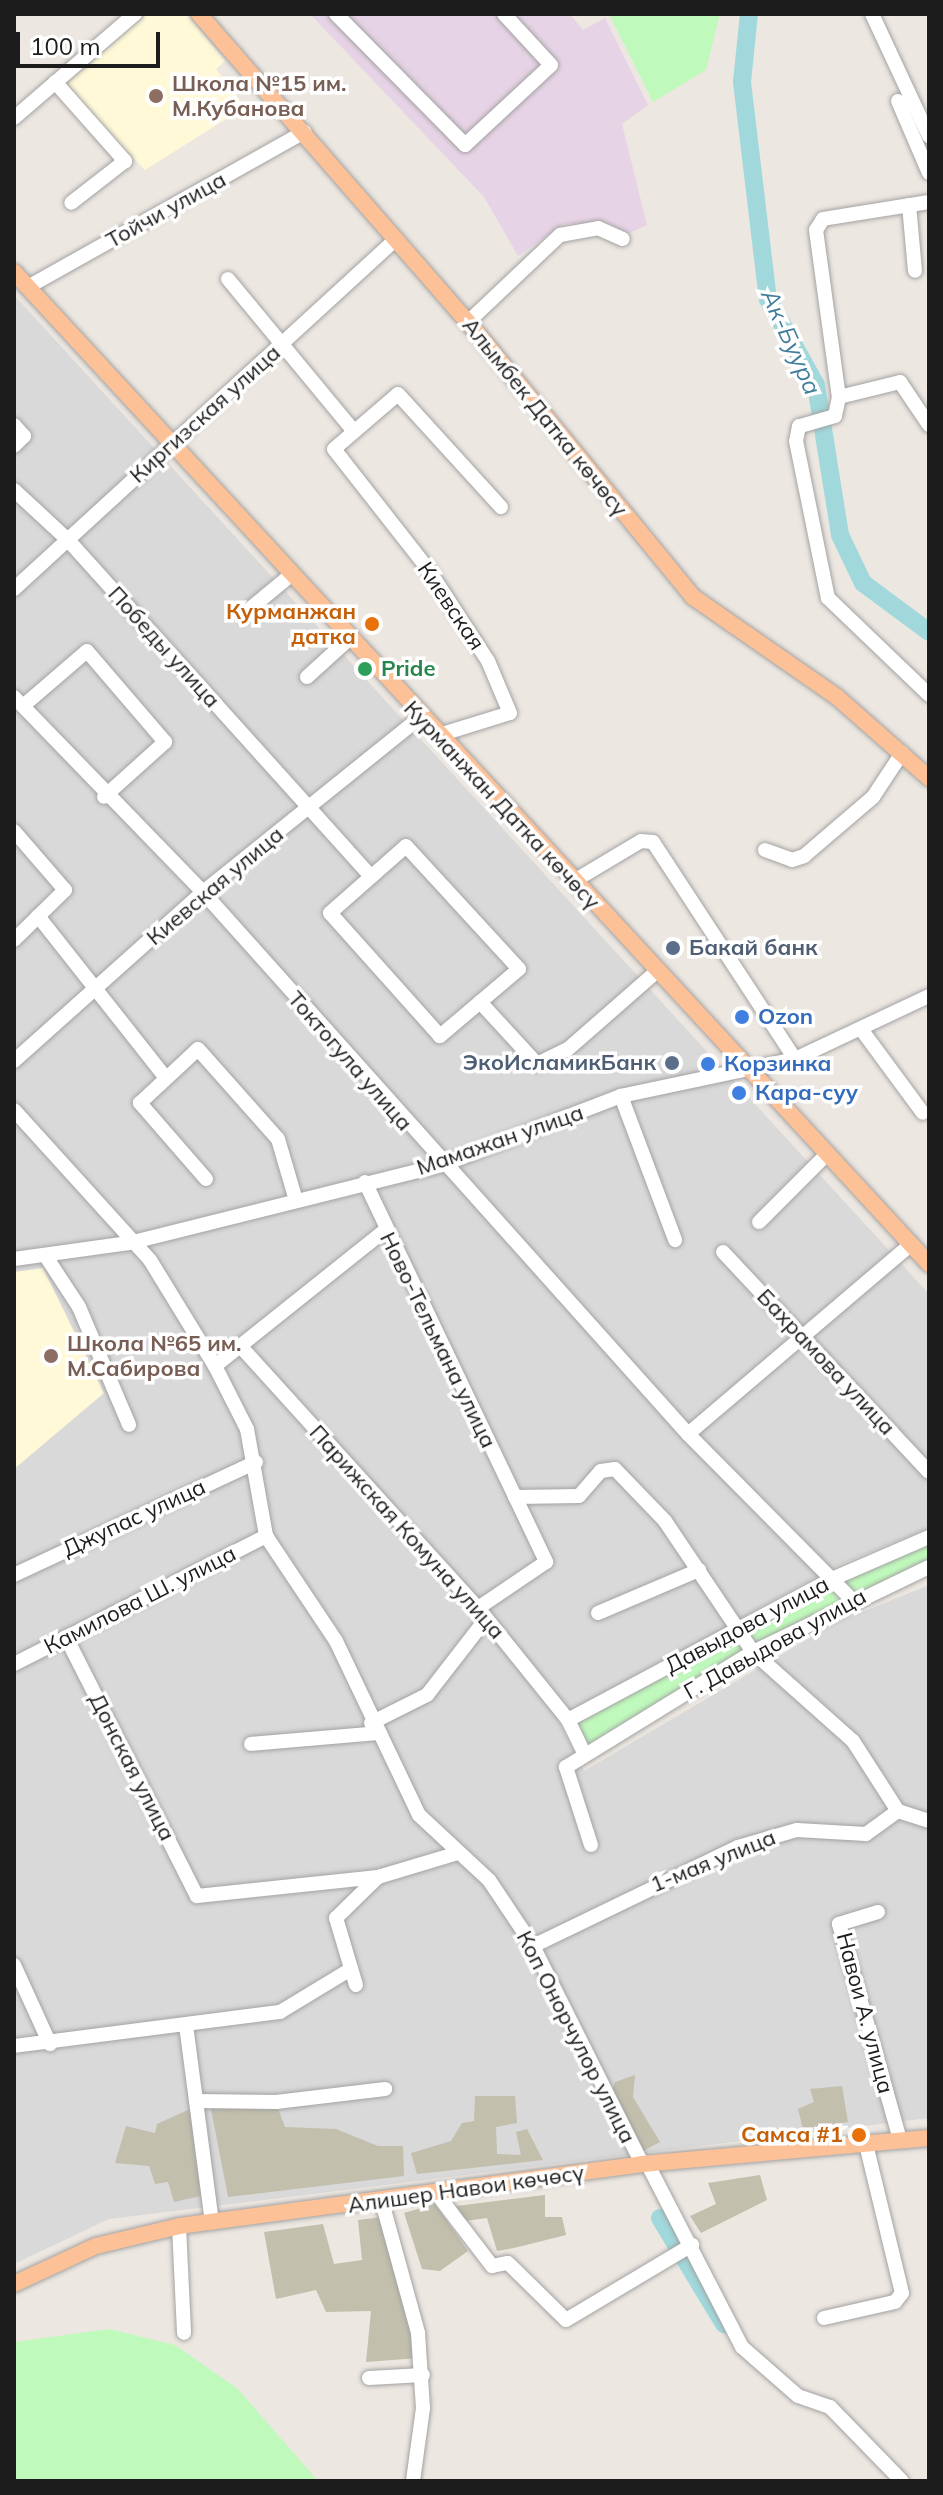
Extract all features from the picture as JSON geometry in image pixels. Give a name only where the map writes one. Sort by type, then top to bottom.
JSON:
[{"type":"main road","name":"Алымбек Датка көчөсү","points":[[199,14],[468,322],[693,597],[837,697],[929,778]]},
{"type":"main road","name":"Курманжан Датка көчөсү","points":[[14,272],[173,441],[421,717],[748,1072],[929,1264]]},
{"type":"main road","name":"Алишер Навои көчөсү","points":[[14,2284],[96,2246],[179,2226],[382,2202],[644,2164],[929,2138]]},
{"type":"street","points":[[14,118],[135,14]]},
{"type":"street","points":[[336,14],[465,145],[551,65],[504,14]]},
{"type":"street","points":[[872,14],[929,136]]},
{"type":"street","points":[[55,82],[125,161],[71,203]]},
{"type":"street","points":[[898,101],[929,173]]},
{"type":"street","name":"Тойчи улица","points":[[28,287],[304,132]]},
{"type":"street","points":[[929,202],[823,219],[816,230],[839,397],[835,416],[799,426],[796,441],[819,578],[828,598],[890,664],[929,695]]},
{"type":"street","points":[[909,205],[915,271]]},
{"type":"street","points":[[468,322],[560,235],[598,228],[623,239]]},
{"type":"street","name":"Киргизская улица","points":[[14,589],[396,239]]},
{"type":"street","points":[[228,279],[280,347],[353,430],[398,394],[501,507]]},
{"type":"street","points":[[839,397],[900,382],[929,425]]},
{"type":"street","points":[[14,425],[24,436],[14,446]]},
{"type":"street","name":"Киевская","points":[[353,430],[334,449],[428,569],[488,661],[510,713],[439,735]]},
{"type":"street","name":"Победы улица","points":[[14,490],[68,540],[371,877]]},
{"type":"street","points":[[245,613],[292,574]]},
{"type":"street","points":[[307,677],[350,638]]},
{"type":"street","points":[[18,702],[87,651],[165,742],[104,797]]},
{"type":"street","name":"Токтогула улица","points":[[18,702],[104,797],[203,892],[442,1165],[688,1434],[851,1599]]},
{"type":"street","name":"Киевская улица","points":[[14,1061],[203,892],[421,717]]},
{"type":"street","points":[[765,850],[792,860],[804,856],[873,797],[902,753]]},
{"type":"street","points":[[14,831],[65,890],[14,940]]},
{"type":"street","points":[[574,881],[641,841],[653,842],[795,1059]]},
{"type":"street","points":[[406,846],[519,969],[440,1036],[330,913],[371,877],[406,846]]},
{"type":"street","points":[[38,916],[94,991],[163,1074]]},
{"type":"street","points":[[480,1002],[537,1064],[568,1049],[656,972]]},
{"type":"street","name":"Мамажан улица","points":[[14,1259],[129,1243],[295,1197],[442,1165],[621,1096],[748,1072],[795,1059],[929,996]]},
{"type":"street","points":[[861,1029],[923,1113]]},
{"type":"street","points":[[206,1179],[140,1103],[163,1074],[190,1051],[203,1050],[278,1139],[295,1197]]},
{"type":"street","points":[[621,1096],[675,1240]]},
{"type":"street","name":"Коп Онорчулор улица","points":[[14,1110],[129,1243],[150,1260],[215,1366],[256,1462],[257,1512],[266,1536],[336,1641],[419,1815],[489,1880],[533,1946],[644,2164],[692,2245],[742,2347],[798,2396],[830,2407],[902,2481]]},
{"type":"street","points":[[759,1222],[826,1155]]},
{"type":"street","name":"Ново-Тельмана улица","points":[[365,1182],[384,1231],[546,1562],[482,1614]]},
{"type":"street","points":[[215,1366],[242,1348],[384,1231]]},
{"type":"street","points":[[688,1434],[799,1333],[911,1244]]},
{"type":"street","name":"Бахрамова улица","points":[[723,1252],[929,1472]]},
{"type":"street","points":[[45,1255],[79,1307],[129,1425]]},
{"type":"street","name":"Парижская Комуна улица","points":[[242,1348],[482,1614],[568,1720],[584,1753]]},
{"type":"street","name":"Джупас улица","points":[[14,1575],[256,1462]]},
{"type":"street","points":[[515,1497],[579,1496],[601,1471],[615,1469],[665,1521],[753,1652],[853,1741],[898,1811],[928,1818]]},
{"type":"street","name":"Камилова Ш. улица","points":[[14,1664],[266,1536]]},
{"type":"street","name":"Давыдова улица","points":[[568,1720],[832,1579],[929,1537]]},
{"type":"street","name":"Г. Давыдова улица","points":[[584,1753],[753,1652],[851,1599],[929,1567]]},
{"type":"street","points":[[598,1613],[699,1570]]},
{"type":"street","points":[[251,1744],[376,1728],[427,1695],[482,1614]]},
{"type":"street","name":"Донская улица","points":[[66,1637],[197,1896],[378,1877]]},
{"type":"street","points":[[584,1753],[566,1767],[591,1845]]},
{"type":"street","name":"1-мая улица","points":[[533,1946],[738,1847],[797,1830],[866,1834],[898,1811]]},
{"type":"street","points":[[356,1985],[336,1918],[378,1877],[458,1853]]},
{"type":"street","name":"Навои А. улица","points":[[878,1912],[839,1924],[900,2140]]},
{"type":"street","points":[[14,1965],[50,2044]]},
{"type":"street","points":[[14,2046],[50,2044],[280,2012],[351,1969]]},
{"type":"street","points":[[186,2025],[212,2222]]},
{"type":"street","points":[[198,2101],[276,2102],[385,2089]]},
{"type":"street","points":[[824,2318],[895,2302],[902,2293],[866,2144]]},
{"type":"street","points":[[437,2194],[492,2266],[508,2263],[566,2320],[692,2245]]},
{"type":"street","points":[[382,2202],[411,2291],[423,2375],[413,2481]]},
{"type":"street","points":[[179,2226],[184,2333]]},
{"type":"street","points":[[369,2378],[423,2375]]},
{"type":"shaded area","name":"Школа №15 им. М.Кубанова","points":[[147,14],[187,14],[225,61],[216,69],[245,107],[145,170],[64,86]]},
{"type":"shaded area","points":[[310,14],[570,14],[583,30],[605,18],[648,105],[622,124],[647,225],[628,234],[596,223],[564,224],[518,256],[484,197]]},
{"type":"shaded area","points":[[14,295],[929,1294],[929,1528],[834,1567],[557,1719],[584,1771],[835,1623],[929,1585],[929,2118],[109,2219],[14,2264]]},
{"type":"shaded area","name":"Школа №65 им. М.Сабирова","points":[[43,1268],[104,1393],[14,1469],[14,1272]]},
{"type":"shaded area","points":[[635,2075],[633,2097],[660,2142],[641,2152],[611,2097],[615,2082]]},
{"type":"shaded area","points":[[842,2086],[848,2122],[803,2129],[798,2109],[814,2102],[810,2089]]},
{"type":"shaded area","points":[[475,2096],[515,2096],[517,2123],[496,2127],[497,2154],[521,2155],[516,2132],[527,2129],[543,2160],[417,2174],[411,2153],[451,2141],[462,2123],[474,2121]]},
{"type":"shaded area","points":[[210,2104],[277,2106],[285,2127],[336,2129],[378,2146],[403,2146],[404,2176],[228,2197]]},
{"type":"shaded area","points":[[190,2109],[201,2196],[174,2202],[168,2182],[155,2184],[149,2166],[115,2163],[126,2126],[155,2133],[157,2124]]},
{"type":"shaded area","points":[[760,2175],[767,2200],[701,2233],[690,2216],[716,2204],[708,2183]]},
{"type":"shaded area","points":[[545,2195],[545,2217],[562,2217],[566,2235],[497,2251],[487,2218],[465,2221],[456,2206]]},
{"type":"shaded area","points":[[435,2204],[468,2251],[440,2271],[422,2269],[404,2213]]},
{"type":"shaded area","points":[[383,2217],[419,2358],[366,2362],[371,2311],[326,2312],[316,2290],[276,2299],[264,2232],[323,2224],[334,2264],[362,2260],[358,2220]]},
{"type":"green space","points":[[609,14],[720,14],[706,70],[653,102]]},
{"type":"green space","points":[[929,1542],[929,1564],[855,1594],[842,1580]]},
{"type":"green space","points":[[830,1585],[839,1601],[754,1648],[744,1630]]},
{"type":"green space","points":[[736,1637],[744,1652],[588,1745],[578,1722]]},
{"type":"green space","points":[[109,2329],[175,2345],[238,2389],[318,2481],[14,2481],[14,2342]]},
{"type":"waterway","name":"Ак-Буура","points":[[749,14],[742,82],[768,299],[816,385],[840,535],[863,583],[929,632]]},
{"type":"waterway","points":[[660,2218],[724,2324]]},
{"type":"place","name":"Школа №15 им. М.Кубанова","points":[[156,96]]},
{"type":"place","name":"Курманжан датка","points":[[372,624]]},
{"type":"place","name":"Pride","points":[[365,669]]},
{"type":"place","name":"Бакай банк","points":[[673,948]]},
{"type":"place","name":"Ozon","points":[[742,1017]]},
{"type":"place","name":"ЭкоИсламикБанк","points":[[672,1063]]},
{"type":"place","name":"Корзинка","points":[[708,1064]]},
{"type":"place","name":"Кара-суу","points":[[739,1093]]},
{"type":"place","name":"Школа №65 им. М.Сабирова","points":[[51,1356]]},
{"type":"place","name":"Самса #1","points":[[859,2135]]}]
